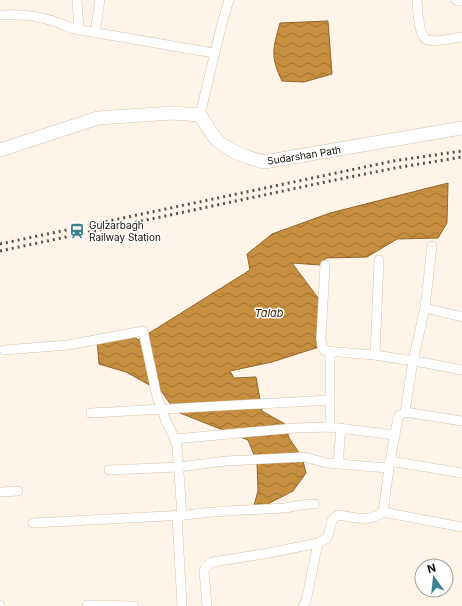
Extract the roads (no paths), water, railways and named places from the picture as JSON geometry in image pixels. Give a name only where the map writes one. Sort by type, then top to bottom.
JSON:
[{"type":"main road","points":[[0,150],[98,118],[172,113],[200,115]]},
{"type":"main road","name":"Sudarshan Path","points":[[200,115],[217,140],[228,148],[248,158],[264,162],[462,128]]},
{"type":"street","points":[[77,0],[79,30]]},
{"type":"street","points":[[95,33],[100,0]]},
{"type":"street","points":[[200,115],[214,52],[229,0]]},
{"type":"street","points":[[417,0],[423,38],[437,41],[462,37]]},
{"type":"street","points":[[456,0],[462,1]]},
{"type":"street","points":[[0,15],[27,15],[53,20],[64,26],[79,30],[214,52]]},
{"type":"street","points":[[405,412],[413,361],[425,308],[432,246]]},
{"type":"street","points":[[375,355],[379,260]]},
{"type":"street","points":[[325,265],[321,338],[322,347],[325,351],[375,355],[462,370]]},
{"type":"street","points":[[425,308],[462,317]]},
{"type":"street","points":[[4,350],[68,345],[142,331],[157,397],[175,439],[179,467],[182,606]]},
{"type":"street","points":[[330,352],[330,426]]},
{"type":"street","points":[[91,413],[330,400]]},
{"type":"street","points":[[207,606],[204,570],[206,566],[213,562],[318,543],[327,538],[332,520],[338,515],[369,519],[378,517],[383,512],[389,465],[398,418],[400,415],[405,412],[462,421]]},
{"type":"street","points":[[175,439],[330,426],[395,435]]},
{"type":"street","points":[[338,464],[341,428]]},
{"type":"street","points":[[109,470],[179,467],[226,461],[304,457],[327,463],[389,465],[462,474]]},
{"type":"street","points":[[0,492],[18,491]]},
{"type":"street","points":[[33,523],[180,515],[211,511],[286,508],[314,504]]},
{"type":"street","points":[[383,512],[462,527]]},
{"type":"street","points":[[303,606],[306,601],[318,543]]},
{"type":"street","points":[[88,605],[134,606]]},
{"type":"water","points":[[328,21],[332,74],[304,82],[282,81],[274,58],[274,46],[280,23]]},
{"type":"water","name":"Talab","points":[[448,183],[447,223],[438,238],[397,239],[367,257],[326,258],[321,265],[292,263],[321,302],[319,347],[272,362],[230,371],[234,378],[256,377],[262,411],[285,424],[289,438],[302,457],[306,473],[293,491],[252,512],[258,491],[257,462],[248,440],[175,411],[162,392],[126,372],[99,364],[97,339],[135,337],[138,340],[250,270],[247,254],[272,234],[330,213]]},
{"type":"railway","points":[[0,244],[393,161],[462,151]]},
{"type":"railway","points":[[0,251],[335,180],[462,157]]},
{"type":"place","name":"Gulzarbagh Railway Station","points":[[77,231]]}]
